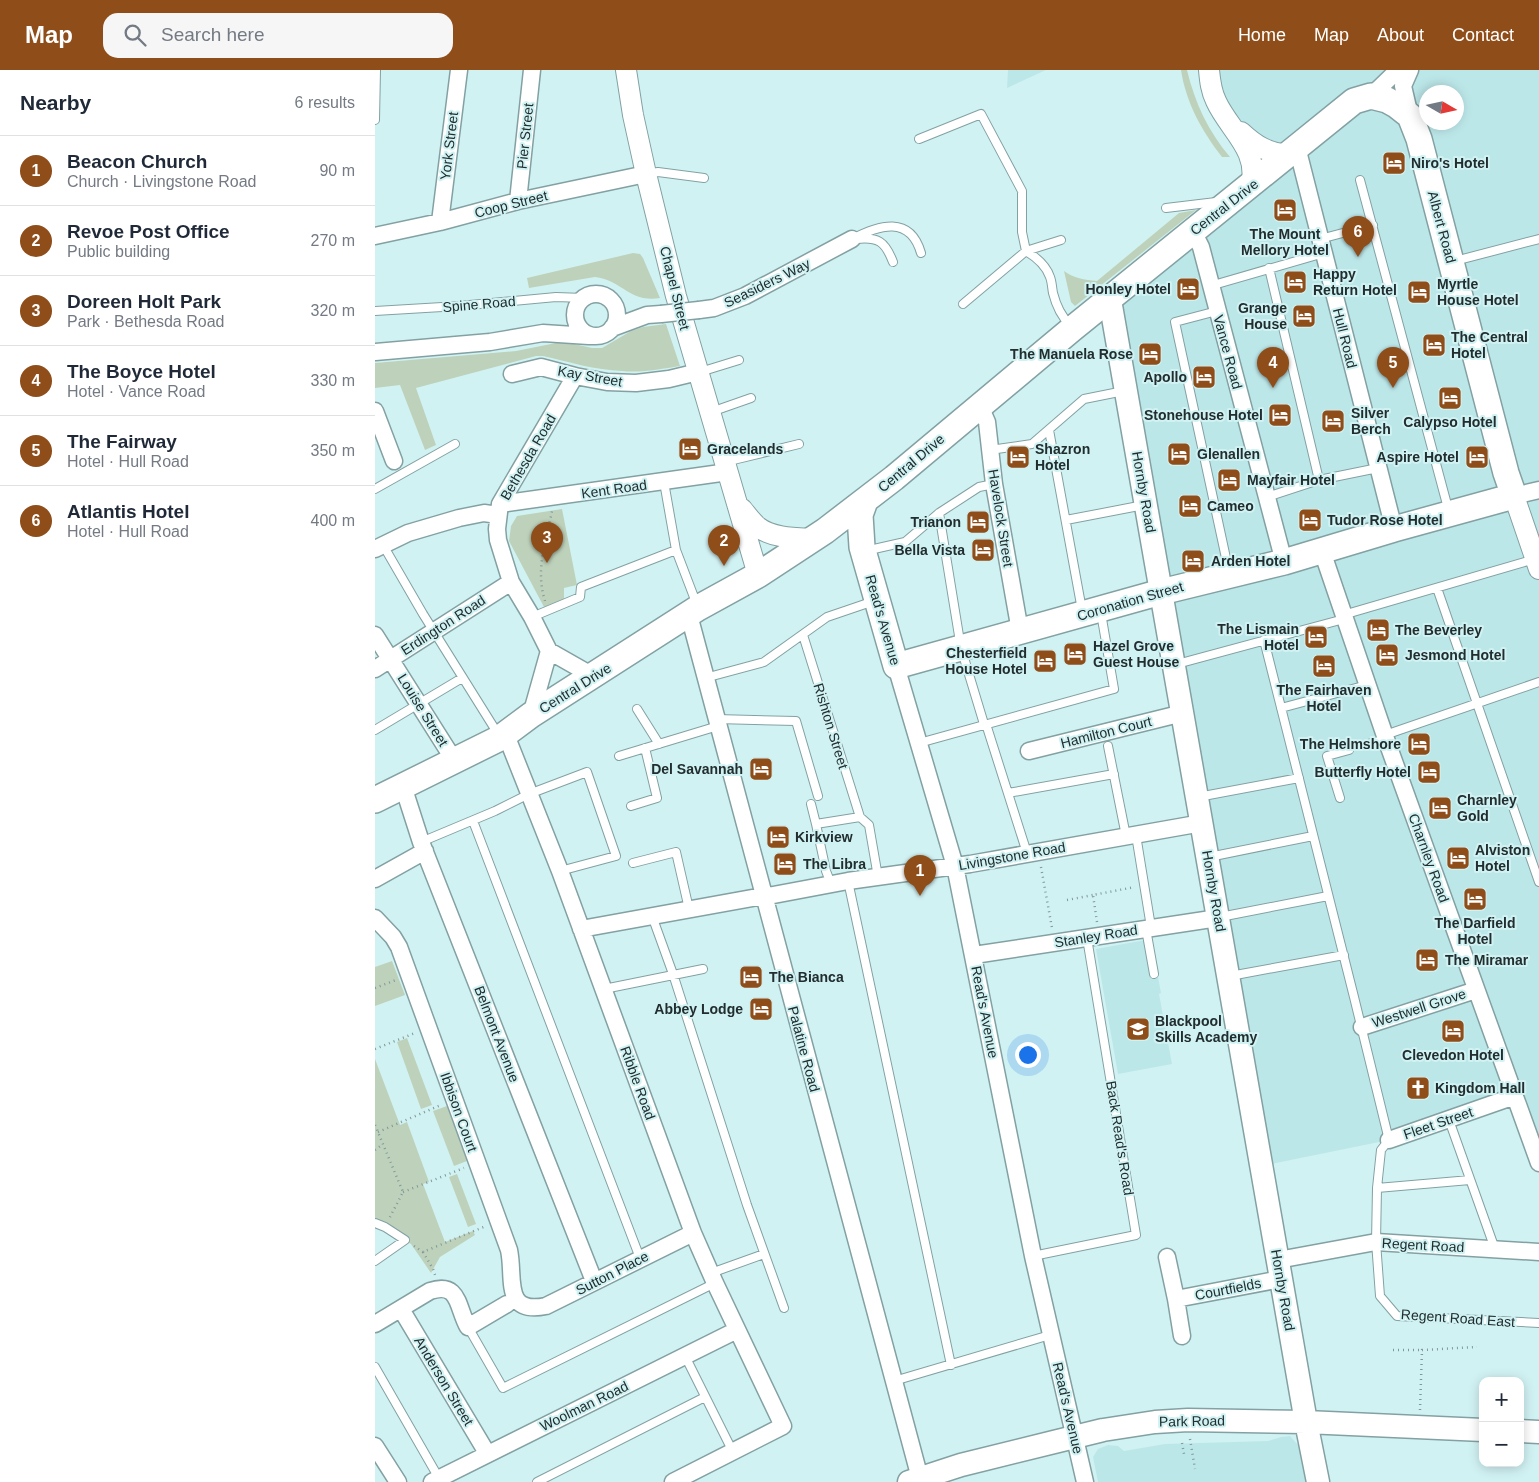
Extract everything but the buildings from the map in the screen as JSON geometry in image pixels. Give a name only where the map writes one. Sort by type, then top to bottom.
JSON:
[{"type":"main road","points":[[1371,96],[1392,102],[1410,116]]},
{"type":"main road","name":"Central Drive","points":[[375,800],[503,736],[531,715],[693,611],[758,575],[819,535],[865,501],[977,406],[1354,101],[1371,96]]},
{"type":"main road","name":"Albert Road","points":[[1410,116],[1419,139],[1506,473],[1514,496]]},
{"type":"main road","name":"Hornby Road","points":[[1110,300],[1279,1270],[1318,1482]]},
{"type":"main road","name":"Coronation Street","points":[[896,666],[1161,592],[1284,562],[1514,496]]},
{"type":"main road","name":"Read's Avenue","points":[[865,501],[859,522],[863,549],[896,666]]},
{"type":"main road","points":[[819,535],[849,539],[863,549]]},
{"type":"main road","name":"Park Road","points":[[917,1481],[961,1465],[1075,1436],[1103,1430],[1173,1421],[1306,1422],[1479,1430]]},
{"type":"main road","points":[[1524,1431],[1539,1432]]},
{"type":"street","name":"York Street","points":[[440,222],[459,70]]},
{"type":"street","name":"Pier Street","points":[[518,201],[532,70]]},
{"type":"street","name":"Chapel Street","points":[[626,70],[633,115],[646,174],[676,296],[758,575]]},
{"type":"street","points":[[1209,70],[1210,82],[1216,102],[1252,160],[1254,172],[1251,186]]},
{"type":"street","points":[[1371,96],[1398,70]]},
{"type":"street","points":[[1410,70],[1403,86],[1410,116]]},
{"type":"street","points":[[1230,122],[1253,144],[1263,149],[1273,153],[1293,151]]},
{"type":"street","name":"Hull Road","points":[[1293,151],[1322,246],[1394,529]]},
{"type":"street","name":"Coop Street","points":[[375,236],[440,222],[518,201],[646,174]]},
{"type":"street","name":"Vance Road","points":[[1193,231],[1199,241],[1284,562]]},
{"type":"street","name":"Seasiders Way","points":[[375,352],[490,342],[543,333],[602,336],[612,328],[654,315],[714,308],[745,296],[852,239]]},
{"type":"street","name":"Seasiders Way","points":[[543,333],[590,295],[603,296],[613,304],[654,315]]},
{"type":"street","points":[[612,328],[617,316],[613,304]]},
{"type":"street","points":[[579,305],[575,318],[579,329],[589,336]]},
{"type":"street","name":"Kay Street","points":[[512,374],[541,367],[607,382],[636,383],[669,379],[698,372]]},
{"type":"street","name":"Bethesda Road","points":[[549,651],[532,617],[511,582],[498,540],[499,510],[575,376]]},
{"type":"street","name":"Havelock Street","points":[[977,406],[986,418],[994,484],[1020,631]]},
{"type":"street","points":[[377,420],[393,461]]},
{"type":"street","name":"Kent Road","points":[[379,547],[408,533],[476,514],[555,497],[664,482],[727,467]]},
{"type":"street","name":"Coronation Street","points":[[1514,496],[1539,490]]},
{"type":"street","name":"Albert Road","points":[[1514,496],[1538,565]]},
{"type":"street","name":"Chapel Street","points":[[738,503],[760,529],[792,537],[819,535]]},
{"type":"street","name":"Charnley Road","points":[[1322,551],[1367,684],[1381,739],[1539,1163]]},
{"type":"street","name":"Erdington Road","points":[[375,669],[511,582]]},
{"type":"street","name":"Palatine Road","points":[[693,611],[705,678],[893,1381],[917,1481]]},
{"type":"street","name":"Louise Street","points":[[375,635],[454,760]]},
{"type":"street","points":[[531,715],[549,651],[593,676]]},
{"type":"street","name":"Read's Avenue","points":[[896,666],[955,866],[1033,1256],[1085,1482]]},
{"type":"street","name":"Hamilton Court","points":[[1029,750],[1183,713]]},
{"type":"street","name":"Ribble Road","points":[[503,736],[560,871],[693,1233],[783,1426],[733,1452]]},
{"type":"street","name":"Belmont Avenue","points":[[403,786],[423,846],[594,1281]]},
{"type":"street","name":"Livingstone Road","points":[[581,929],[831,884],[955,866],[1202,823]]},
{"type":"street","points":[[375,879],[423,846]]},
{"type":"street","name":"Ibbison Court","points":[[375,918],[396,942],[499,1221],[512,1263],[511,1287],[513,1294],[521,1304],[529,1307]]},
{"type":"street","name":"Stanley Road","points":[[974,956],[1218,918]]},
{"type":"street","name":"Westwell Grove","points":[[1362,1026],[1476,990]]},
{"type":"street","name":"Fleet Street","points":[[1389,1140],[1515,1096]]},
{"type":"street","name":"Sutton Place","points":[[529,1307],[547,1306],[693,1233]]},
{"type":"street","name":"Regent Road","points":[[1279,1270],[1377,1242],[1539,1252]]},
{"type":"street","name":"Courtfields","points":[[1167,1257],[1176,1299],[1181,1336]]},
{"type":"street","name":"Courtfields","points":[[1176,1299],[1279,1270]]},
{"type":"street","points":[[375,1324],[438,1288],[446,1289],[455,1296],[469,1327],[507,1304]]},
{"type":"street","name":"Anderson Street","points":[[401,1308],[487,1454]]},
{"type":"street","name":"Woolman Road","points":[[438,1481],[487,1454],[737,1330]]},
{"type":"street","points":[[375,1446],[398,1482]]},
{"type":"street","points":[[673,1482],[733,1452]]},
{"type":"lane","points":[[375,120],[376,70]]},
{"type":"lane","points":[[919,139],[981,114],[1022,191],[1022,232],[1026,251],[1036,257],[1051,278],[1053,293],[1061,315],[1072,329]]},
{"type":"lane","points":[[646,174],[658,172],[704,178]]},
{"type":"lane","points":[[1360,180],[1450,514]]},
{"type":"lane","points":[[1166,208],[1231,200]]},
{"type":"lane","points":[[1211,286],[1269,268],[1373,224]]},
{"type":"lane","points":[[852,239],[870,230],[894,226],[915,238],[921,253]]},
{"type":"lane","points":[[852,239],[871,238],[880,242],[889,250],[893,262]]},
{"type":"lane","points":[[1451,262],[1539,239]]},
{"type":"lane","points":[[963,304],[1026,251],[1061,240]]},
{"type":"lane","points":[[1269,268],[1319,480]]},
{"type":"lane","name":"Spine Road","points":[[375,310],[459,306],[556,297],[579,305]]},
{"type":"lane","points":[[1217,311],[1175,322],[1229,574]]},
{"type":"lane","points":[[698,372],[739,360]]},
{"type":"lane","points":[[990,450],[1032,444],[1084,399],[1126,390]]},
{"type":"lane","points":[[710,412],[751,398]]},
{"type":"lane","points":[[919,743],[1114,689],[1066,520],[1049,430]]},
{"type":"lane","points":[[375,488],[455,444]]},
{"type":"lane","points":[[727,467],[799,444]]},
{"type":"lane","points":[[1267,497],[1319,480],[1378,468]]},
{"type":"lane","points":[[664,482],[676,550],[693,611]]},
{"type":"lane","points":[[863,549],[905,542],[939,513],[979,487],[994,484]]},
{"type":"lane","points":[[1066,520],[1146,504]]},
{"type":"lane","points":[[939,513],[961,648],[1008,793],[1032,852]]},
{"type":"lane","points":[[379,547],[462,678],[503,736]]},
{"type":"lane","points":[[532,617],[580,598],[581,587],[676,550]]},
{"type":"lane","points":[[1175,665],[1437,588],[1538,565]]},
{"type":"lane","points":[[1437,588],[1539,882]]},
{"type":"lane","points":[[705,678],[764,662],[827,617],[876,600]]},
{"type":"lane","name":"Rishton Street","points":[[803,635],[860,817],[869,825],[878,877]]},
{"type":"lane","points":[[1264,640],[1389,1140]]},
{"type":"lane","points":[[375,730],[462,678]]},
{"type":"lane","points":[[1381,739],[1539,682]]},
{"type":"lane","points":[[1281,708],[1367,684]]},
{"type":"lane","points":[[637,709],[659,744]]},
{"type":"lane","points":[[619,756],[659,744],[717,722],[796,721],[818,796]]},
{"type":"lane","points":[[1108,746],[1145,885],[1154,974]]},
{"type":"lane","points":[[631,806],[657,798],[645,748]]},
{"type":"lane","points":[[1340,798],[1327,756],[1349,750]]},
{"type":"lane","points":[[423,846],[529,794],[587,772],[616,856],[560,871]]},
{"type":"lane","points":[[1008,793],[1114,774]]},
{"type":"lane","points":[[1198,797],[1299,778]]},
{"type":"lane","points":[[811,804],[831,884]]},
{"type":"lane","points":[[816,824],[860,817]]},
{"type":"lane","points":[[473,821],[640,1258]]},
{"type":"lane","points":[[1207,857],[1313,836]]},
{"type":"lane","points":[[633,863],[676,852],[689,909]]},
{"type":"lane","points":[[849,881],[951,1365]]},
{"type":"lane","points":[[1218,918],[1328,896]]},
{"type":"lane","points":[[652,916],[673,974],[747,1205],[784,1308]]},
{"type":"lane","name":"Back Read's Road","points":[[1033,1256],[1136,1235],[1093,937]]},
{"type":"lane","points":[[1229,976],[1344,955]]},
{"type":"lane","points":[[604,989],[703,969]]},
{"type":"lane","points":[[1449,1120],[1495,1249]]},
{"type":"lane","name":"Regent Road East","points":[[1389,1140],[1381,1150],[1377,1188],[1380,1296],[1397,1316],[1539,1323]]},
{"type":"lane","points":[[1377,1188],[1470,1180]]},
{"type":"lane","points":[[375,1223],[405,1240],[375,1261]]},
{"type":"lane","points":[[469,1327],[503,1388],[713,1278],[765,1254]]},
{"type":"lane","points":[[893,1381],[1050,1335]]},
{"type":"lane","points":[[685,1356],[733,1452]]},
{"type":"lane","points":[[375,1367],[438,1481]]},
{"type":"lane","points":[[537,1482],[705,1397]]},
{"type":"path","points":[[548,610],[541,590],[540,562],[555,497]]},
{"type":"path","points":[[1032,852],[1055,943]]},
{"type":"path","points":[[1067,900],[1145,885]]},
{"type":"path","points":[[1093,896],[1093,937]]},
{"type":"path","points":[[375,988],[409,975]]},
{"type":"path","points":[[375,1049],[428,1028]]},
{"type":"path","points":[[378,1132],[454,1100]]},
{"type":"path","points":[[375,1125],[403,1192]]},
{"type":"path","points":[[375,1150],[383,1144]]},
{"type":"path","points":[[385,1227],[403,1192],[477,1162]]},
{"type":"path","points":[[423,1252],[499,1221]]},
{"type":"path","points":[[405,1240],[423,1252],[433,1269],[438,1288]]},
{"type":"path","points":[[1393,1350],[1477,1347]]},
{"type":"path","points":[[1419,1427],[1422,1350]]},
{"type":"path","points":[[1182,1443],[1184,1454]]},
{"type":"path","points":[[1190,1443],[1195,1469]]},
{"type":"shaded area","points":[[1008,70],[1046,70],[1007,88]]},
{"type":"shaded area","points":[[1208,70],[1539,70],[1539,1163],[1515,1096],[1389,1140],[1271,1164],[1114,303],[1251,186]]},
{"type":"shaded area","name":"Blackpool Skills Academy","points":[[1151,939],[1172,1064],[1118,1074],[1096,949]]},
{"type":"shaded area","points":[[1290,1436],[1299,1446],[1306,1482],[1098,1482],[1093,1457],[1098,1449],[1108,1445],[1118,1446],[1124,1451],[1165,1444],[1268,1441]]},
{"type":"green space","points":[[1181,70],[1187,70],[1203,116],[1215,137],[1230,157],[1222,157],[1202,127],[1191,105]]},
{"type":"green space","points":[[1196,210],[1075,306],[1071,302],[1064,271],[1079,278],[1097,281],[1179,213]]},
{"type":"green space","points":[[633,253],[640,254],[643,258],[660,298],[649,299],[641,297],[612,282],[595,277],[529,288],[527,278]]},
{"type":"green space","points":[[666,324],[680,366],[644,371],[612,370],[536,356],[416,388],[436,445],[425,450],[400,385],[375,388],[375,363],[516,351],[556,343],[570,343],[592,348],[602,348],[631,331],[643,327]]},
{"type":"green space","points":[[562,509],[577,585],[564,588],[564,599],[544,607],[509,541],[511,526],[517,516]]},
{"type":"green space","points":[[392,961],[405,995],[375,1006],[375,967]]},
{"type":"green space","points":[[407,1038],[432,1105],[421,1109],[397,1042]]},
{"type":"green space","points":[[375,1059],[400,1125],[407,1122],[429,1182],[423,1184],[445,1242],[473,1231],[475,1235],[440,1257],[431,1273],[411,1244],[375,1223]]},
{"type":"green space","points":[[447,1106],[467,1161],[454,1166],[433,1111]]},
{"type":"green space","points":[[457,1174],[476,1224],[468,1227],[449,1177]]},
{"type":"place","name":"Niro's Hotel","points":[[1394,163]]},
{"type":"place","name":"The Mount Mellory Hotel","points":[[1285,210]]},
{"type":"place","name":"Atlantis Hotel","points":[[1358,257]]},
{"type":"place","name":"Happy Return Hotel","points":[[1295,282]]},
{"type":"place","name":"Honley Hotel","points":[[1188,289]]},
{"type":"place","name":"Myrtle House Hotel","points":[[1419,292]]},
{"type":"place","name":"Grange House","points":[[1304,316]]},
{"type":"place","name":"The Central Hotel","points":[[1434,345]]},
{"type":"place","name":"The Manuela Rose","points":[[1150,354]]},
{"type":"place","name":"Apollo","points":[[1204,377]]},
{"type":"place","name":"The Boyce Hotel","points":[[1273,388]]},
{"type":"place","name":"The Fairway","points":[[1393,388]]},
{"type":"place","name":"Calypso Hotel","points":[[1450,398]]},
{"type":"place","name":"Stonehouse Hotel","points":[[1280,415]]},
{"type":"place","name":"Silver Berch","points":[[1333,421]]},
{"type":"place","name":"Gracelands","points":[[690,449]]},
{"type":"place","name":"Glenallen","points":[[1179,454]]},
{"type":"place","name":"Shazron Hotel","points":[[1018,457]]},
{"type":"place","name":"Aspire Hotel","points":[[1477,457]]},
{"type":"place","name":"Mayfair Hotel","points":[[1229,480]]},
{"type":"place","name":"Cameo","points":[[1190,506]]},
{"type":"place","name":"Tudor Rose Hotel","points":[[1310,520]]},
{"type":"place","name":"Trianon","points":[[978,522]]},
{"type":"place","name":"Bella Vista","points":[[983,550]]},
{"type":"place","name":"Arden Hotel","points":[[1193,561]]},
{"type":"place","name":"Doreen Holt Park","points":[[547,563]]},
{"type":"place","name":"Revoe Post Office","points":[[724,566]]},
{"type":"place","name":"The Beverley","points":[[1378,630]]},
{"type":"place","name":"The Lismain Hotel","points":[[1316,637]]},
{"type":"place","name":"Hazel Grove Guest House","points":[[1075,654]]},
{"type":"place","name":"Jesmond Hotel","points":[[1387,655]]},
{"type":"place","name":"Chesterfield House Hotel","points":[[1045,661]]},
{"type":"place","name":"The Fairhaven Hotel","points":[[1324,666]]},
{"type":"place","name":"The Helmshore","points":[[1419,744]]},
{"type":"place","name":"Del Savannah","points":[[761,769]]},
{"type":"place","name":"Butterfly Hotel","points":[[1429,772]]},
{"type":"place","name":"Charnley Gold","points":[[1440,808]]},
{"type":"place","name":"Kirkview","points":[[778,837]]},
{"type":"place","name":"Alviston Hotel","points":[[1458,858]]},
{"type":"place","name":"The Libra","points":[[785,864]]},
{"type":"place","name":"Beacon Church","points":[[920,896]]},
{"type":"place","name":"The Darfield Hotel","points":[[1475,899]]},
{"type":"place","name":"The Miramar","points":[[1427,960]]},
{"type":"place","name":"The Bianca","points":[[751,977]]},
{"type":"place","name":"Abbey Lodge","points":[[761,1009]]},
{"type":"place","name":"Blackpool Skills Academy","points":[[1138,1029]]},
{"type":"place","name":"Clevedon Hotel","points":[[1453,1031]]},
{"type":"place","name":"Kingdom Hall","points":[[1418,1088]]}]
